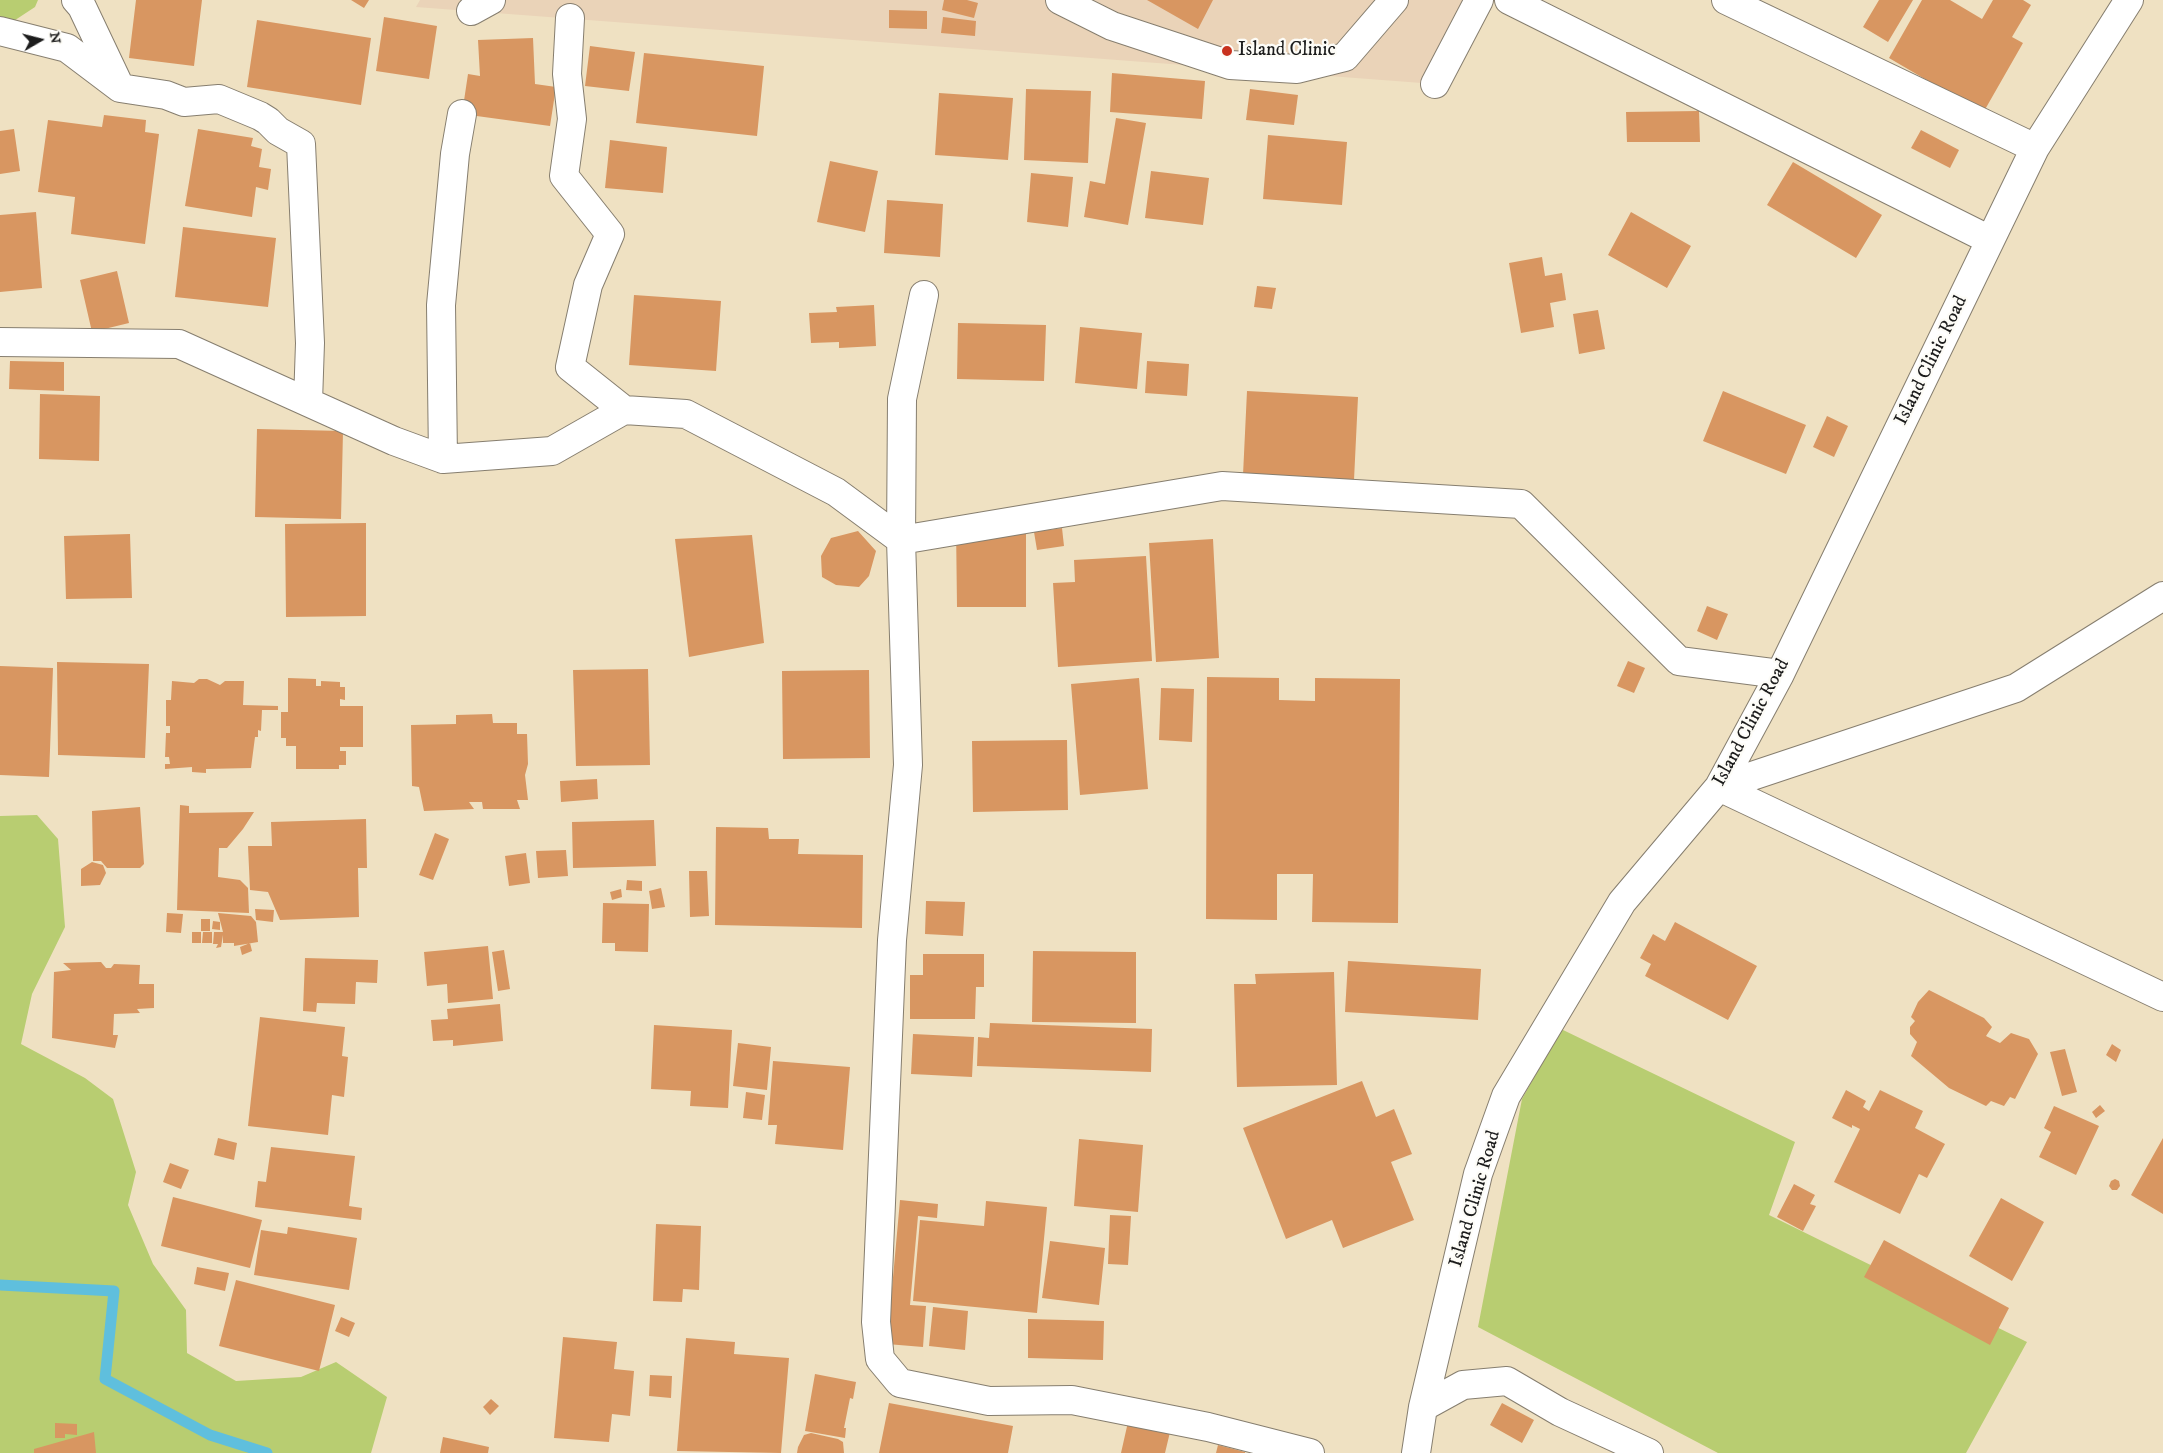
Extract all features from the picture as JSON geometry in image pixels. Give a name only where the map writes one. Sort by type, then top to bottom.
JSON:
[{"type":"street","points":[[76,0],[82,8],[120,88]]},
{"type":"street","points":[[1060,0],[1112,26],[1230,65],[1297,69],[1345,57],[1394,0]]},
{"type":"street","points":[[1435,84],[1479,0]]},
{"type":"street","points":[[1509,0],[1990,240]]},
{"type":"street","points":[[1726,0],[2035,148]]},
{"type":"street","name":"Island Clinic Road","points":[[1416,1453],[1424,1407],[1478,1174],[1506,1096],[1622,902],[1719,787],[1780,674],[2035,148],[2129,0]]},
{"type":"street","points":[[570,18],[567,74],[572,119],[564,176],[610,234],[588,285],[570,367],[624,410]]},
{"type":"street","points":[[0,31],[66,48],[120,88],[166,95],[184,102],[219,99],[260,116],[278,131],[301,144],[310,343],[308,402]]},
{"type":"street","points":[[443,459],[441,305],[455,154],[462,114]]},
{"type":"street","points":[[924,295],[902,400],[901,540],[908,765],[892,940],[876,1322],[880,1359],[900,1383],[990,1401],[1072,1400],[1208,1427],[1310,1453]]},
{"type":"street","points":[[0,342],[179,344],[394,441],[443,459],[552,451],[624,410],[686,414],[836,492],[901,540],[1222,486],[1521,504],[1679,661],[1780,674]]},
{"type":"street","points":[[1719,787],[2016,688],[2163,596]]},
{"type":"street","points":[[1719,787],[2163,997]]},
{"type":"street","points":[[1424,1407],[1463,1386],[1507,1381],[1560,1412],[1649,1453]]},
{"type":"shaded area","name":"Island Clinic","points":[[420,0],[1479,0],[1435,84],[416,7]]},
{"type":"green space","points":[[0,0],[38,0],[35,7],[0,30]]},
{"type":"green space","points":[[37,815],[58,839],[65,927],[32,994],[21,1044],[85,1078],[113,1099],[136,1172],[128,1205],[153,1264],[186,1310],[187,1353],[236,1381],[301,1377],[336,1362],[387,1397],[371,1453],[0,1453],[0,816]]},
{"type":"green space","points":[[1561,1029],[1795,1142],[1769,1215],[2027,1342],[1966,1453],[1718,1453],[1478,1327],[1522,1099]]},
{"type":"building","points":[[136,0],[202,0],[194,66],[129,58]]},
{"type":"building","points":[[351,0],[369,0],[364,8]]},
{"type":"building","points":[[944,0],[967,0],[978,3],[974,18],[942,10]]},
{"type":"building","points":[[1147,0],[1213,0],[1198,29]]},
{"type":"building","points":[[1879,0],[1913,0],[1888,42],[1863,27]]},
{"type":"building","points":[[1922,0],[1950,0],[1982,19],[1993,0],[2023,0],[2031,5],[2012,37],[2023,43],[1983,113],[1889,58]]},
{"type":"building","points":[[889,10],[927,11],[927,29],[889,28]]},
{"type":"building","points":[[384,17],[437,26],[429,79],[376,71]]},
{"type":"building","points":[[943,17],[976,21],[975,36],[941,33]]},
{"type":"building","points":[[257,20],[371,38],[361,105],[247,87]]},
{"type":"building","points":[[533,38],[535,84],[556,87],[550,126],[462,114],[468,74],[480,76],[478,40]]},
{"type":"building","points":[[590,46],[635,52],[629,91],[585,86]]},
{"type":"building","points":[[644,53],[764,66],[757,136],[636,123]]},
{"type":"building","points":[[1112,73],[1205,81],[1202,119],[1110,112]]},
{"type":"building","points":[[1026,89],[1091,91],[1088,163],[1024,160]]},
{"type":"building","points":[[1250,89],[1298,95],[1294,125],[1246,120]]},
{"type":"building","points":[[939,93],[1013,98],[1008,160],[935,155]]},
{"type":"building","points":[[1699,111],[1700,142],[1627,142],[1626,112]]},
{"type":"building","points":[[104,115],[146,120],[145,132],[159,134],[145,244],[71,234],[75,197],[38,192],[48,120],[102,127]]},
{"type":"building","points":[[1116,118],[1146,123],[1128,225],[1084,217],[1090,181],[1105,184]]},
{"type":"building","points":[[14,129],[20,171],[0,174],[0,131]]},
{"type":"building","points":[[198,129],[253,138],[251,146],[262,149],[259,167],[271,169],[268,190],[256,187],[252,217],[185,206]]},
{"type":"building","points":[[1921,130],[1959,150],[1950,168],[1911,148]]},
{"type":"building","points":[[1268,135],[1347,142],[1342,205],[1263,199]]},
{"type":"building","points":[[610,140],[667,147],[663,193],[605,188]]},
{"type":"building","points":[[830,161],[878,171],[865,232],[817,222]]},
{"type":"building","points":[[1793,162],[1882,215],[1856,258],[1767,205]]},
{"type":"building","points":[[1151,171],[1209,178],[1203,225],[1145,218]]},
{"type":"building","points":[[1031,173],[1073,177],[1068,227],[1027,222]]},
{"type":"building","points":[[887,200],[943,204],[940,257],[884,253]]},
{"type":"building","points":[[36,212],[42,288],[0,292],[0,215]]},
{"type":"building","points":[[1631,212],[1691,246],[1667,288],[1608,255]]},
{"type":"building","points":[[183,227],[276,238],[268,307],[175,297]]},
{"type":"building","points":[[1542,257],[1545,276],[1562,273],[1566,300],[1550,303],[1554,327],[1521,333],[1509,263]]},
{"type":"building","points":[[117,271],[129,323],[92,332],[80,280]]},
{"type":"building","points":[[1257,286],[1276,288],[1272,309],[1254,307]]},
{"type":"building","points":[[634,295],[721,301],[716,371],[629,365]]},
{"type":"building","points":[[874,305],[876,346],[839,348],[839,342],[811,343],[809,313],[837,312],[836,307]]},
{"type":"building","points":[[1598,310],[1605,349],[1579,354],[1573,314]]},
{"type":"building","points":[[958,323],[1046,325],[1044,381],[957,379]]},
{"type":"building","points":[[1080,327],[1142,333],[1137,389],[1075,383]]},
{"type":"building","points":[[10,361],[64,362],[64,391],[9,389]]},
{"type":"building","points":[[1147,361],[1189,364],[1187,396],[1145,393]]},
{"type":"building","points":[[1247,391],[1358,397],[1354,480],[1243,475]]},
{"type":"building","points":[[1723,391],[1806,425],[1786,474],[1703,441]]},
{"type":"building","points":[[40,394],[100,396],[99,461],[39,459]]},
{"type":"building","points":[[1827,416],[1848,426],[1834,457],[1813,447]]},
{"type":"building","points":[[257,429],[343,431],[341,519],[255,517]]},
{"type":"building","points":[[366,523],[366,616],[286,617],[285,524]]},
{"type":"building","points":[[956,525],[1026,525],[1026,607],[957,607]]},
{"type":"building","points":[[1062,528],[1064,546],[1037,550],[1034,532]]},
{"type":"building","points":[[858,531],[876,551],[869,576],[859,587],[836,585],[822,577],[821,556],[831,538]]},
{"type":"building","points":[[130,534],[132,598],[66,599],[64,536]]},
{"type":"building","points":[[752,535],[764,643],[689,657],[675,539]]},
{"type":"building","points":[[1213,539],[1219,658],[1156,662],[1149,543]]},
{"type":"building","points":[[1146,556],[1152,661],[1058,667],[1053,583],[1075,582],[1074,560]]},
{"type":"building","points":[[1707,606],[1728,614],[1717,640],[1697,631]]},
{"type":"building","points":[[1628,661],[1645,668],[1634,693],[1617,686]]},
{"type":"building","points":[[57,662],[149,664],[145,758],[58,755]]},
{"type":"building","points":[[0,666],[53,668],[49,777],[0,775]]},
{"type":"building","points":[[648,669],[650,765],[576,766],[573,670]]},
{"type":"building","points":[[869,670],[870,758],[783,759],[782,671]]},
{"type":"building","points":[[1207,677],[1279,678],[1279,700],[1315,701],[1315,678],[1400,679],[1398,923],[1312,922],[1313,874],[1277,874],[1277,920],[1206,919]]},
{"type":"building","points":[[288,678],[316,679],[316,686],[321,686],[321,681],[340,682],[340,687],[345,687],[345,700],[340,699],[340,706],[363,706],[363,747],[340,747],[340,751],[346,751],[346,765],[339,765],[339,769],[296,769],[296,746],[286,746],[286,738],[281,738],[281,712],[288,712]]},
{"type":"building","points":[[1139,678],[1148,789],[1080,795],[1071,684]]},
{"type":"building","points":[[199,679],[207,679],[220,685],[225,681],[244,681],[243,705],[278,706],[278,710],[262,710],[261,731],[258,730],[258,737],[255,737],[251,768],[206,769],[206,773],[192,772],[192,767],[165,769],[165,764],[170,764],[169,757],[165,757],[166,733],[170,733],[170,726],[166,726],[166,700],[171,700],[172,681],[194,683]]},
{"type":"building","points":[[1161,688],[1194,689],[1192,742],[1159,740]]},
{"type":"building","points":[[492,714],[493,723],[517,723],[517,734],[527,734],[528,764],[525,775],[528,800],[517,800],[520,809],[483,809],[482,802],[469,802],[474,809],[424,811],[419,787],[412,786],[411,725],[456,724],[456,715]]},
{"type":"building","points":[[1067,740],[1068,810],[973,812],[972,741]]},
{"type":"building","points":[[597,779],[598,799],[561,802],[560,781]]},
{"type":"building","points":[[180,805],[189,806],[189,813],[254,812],[227,848],[219,848],[218,877],[240,880],[248,888],[249,913],[177,910]]},
{"type":"building","points":[[140,807],[144,864],[140,868],[107,868],[101,861],[93,861],[92,811]]},
{"type":"building","points":[[366,819],[367,868],[358,868],[359,917],[280,920],[268,892],[250,890],[248,846],[272,846],[271,822]]},
{"type":"building","points":[[654,820],[656,866],[573,868],[572,822]]},
{"type":"building","points":[[716,827],[768,828],[769,839],[799,839],[798,854],[863,855],[862,928],[715,925]]},
{"type":"building","points":[[435,833],[449,839],[433,880],[419,875]]},
{"type":"building","points":[[566,850],[568,876],[538,878],[536,851]]},
{"type":"building","points":[[526,853],[530,883],[509,886],[505,856]]},
{"type":"building","points":[[92,862],[103,865],[106,873],[100,885],[81,886],[81,869]]},
{"type":"building","points":[[689,871],[707,871],[709,916],[690,917]]},
{"type":"building","points":[[627,880],[642,881],[642,891],[626,890]]},
{"type":"building","points":[[661,888],[665,907],[652,909],[649,891]]},
{"type":"building","points":[[621,889],[622,897],[612,900],[610,892]]},
{"type":"building","points":[[926,901],[965,902],[963,936],[925,934]]},
{"type":"building","points":[[603,903],[649,904],[648,952],[615,951],[615,943],[602,943]]},
{"type":"building","points":[[255,909],[274,910],[273,922],[256,920]]},
{"type":"building","points":[[167,913],[183,914],[181,933],[166,932]]},
{"type":"building","points":[[218,913],[251,916],[256,922],[258,942],[234,946],[234,943],[223,943],[223,935],[221,947],[216,948],[218,944],[213,944],[214,932],[223,932]]},
{"type":"building","points":[[201,919],[210,919],[210,931],[201,931]]},
{"type":"building","points":[[213,921],[220,922],[220,930],[212,929]]},
{"type":"building","points":[[1675,922],[1757,966],[1728,1020],[1645,976],[1651,964],[1640,958],[1653,934],[1665,941]]},
{"type":"building","points":[[192,932],[201,932],[201,943],[192,943]]},
{"type":"building","points":[[203,932],[212,932],[212,943],[202,943]]},
{"type":"building","points":[[250,943],[252,951],[242,955],[240,947]]},
{"type":"building","points":[[488,946],[493,999],[448,1003],[447,984],[427,986],[424,952]]},
{"type":"building","points":[[504,950],[510,989],[498,991],[492,952]]},
{"type":"building","points":[[1033,951],[1136,952],[1136,1023],[1032,1022]]},
{"type":"building","points":[[923,954],[984,954],[984,987],[976,987],[975,1019],[910,1019],[910,975],[923,975]]},
{"type":"building","points":[[305,958],[378,960],[377,983],[356,982],[355,1004],[317,1003],[316,1012],[303,1011]]},
{"type":"building","points":[[1348,961],[1481,969],[1478,1020],[1345,1012]]},
{"type":"building","points":[[101,962],[106,968],[111,968],[114,964],[140,965],[139,984],[154,984],[154,1008],[137,1009],[140,1013],[114,1014],[113,1035],[118,1035],[115,1048],[52,1038],[54,972],[71,970],[63,963]]},
{"type":"building","points":[[1334,972],[1337,1085],[1237,1087],[1234,984],[1256,984],[1255,974]]},
{"type":"building","points":[[1929,990],[1984,1018],[1992,1027],[1986,1036],[2000,1043],[2011,1033],[2029,1039],[2038,1054],[2015,1099],[2010,1097],[2004,1106],[1991,1101],[1986,1106],[1949,1088],[1911,1056],[1917,1042],[1910,1034],[1910,1027],[1915,1021],[1911,1017],[1918,1002]]},
{"type":"building","points":[[500,1004],[503,1041],[453,1046],[453,1040],[433,1041],[431,1020],[448,1019],[447,1009]]},
{"type":"building","points":[[260,1017],[345,1027],[342,1056],[348,1057],[344,1097],[332,1095],[328,1135],[248,1126]]},
{"type":"building","points":[[990,1023],[1152,1029],[1151,1072],[977,1066],[978,1037],[989,1038]]},
{"type":"building","points":[[654,1025],[732,1030],[728,1108],[690,1106],[691,1091],[651,1089]]},
{"type":"building","points":[[913,1034],[974,1037],[972,1077],[911,1074]]},
{"type":"building","points":[[738,1043],[771,1047],[767,1090],[733,1086]]},
{"type":"building","points":[[2112,1044],[2121,1050],[2116,1062],[2106,1055]]},
{"type":"building","points":[[2065,1049],[2077,1092],[2062,1096],[2050,1052]]},
{"type":"building","points":[[773,1061],[850,1067],[843,1150],[775,1144],[777,1125],[768,1125]]},
{"type":"building","points":[[1362,1081],[1376,1117],[1394,1109],[1412,1154],[1391,1162],[1414,1220],[1343,1248],[1332,1220],[1286,1239],[1243,1128]]},
{"type":"building","points":[[1846,1090],[1866,1101],[1863,1107],[1869,1111],[1880,1090],[1923,1111],[1915,1128],[1945,1144],[1927,1178],[1919,1174],[1900,1214],[1834,1182],[1860,1129],[1852,1125],[1852,1128],[1832,1118]]},
{"type":"building","points":[[746,1092],[765,1095],[762,1120],[743,1118]]},
{"type":"building","points":[[2100,1105],[2105,1111],[2096,1118],[2092,1112]]},
{"type":"building","points":[[2054,1106],[2099,1126],[2076,1175],[2039,1157],[2051,1132],[2044,1128]]},
{"type":"building","points":[[218,1138],[237,1143],[234,1160],[214,1155]]},
{"type":"building","points":[[2163,1138],[2163,1214],[2131,1195]]},
{"type":"building","points":[[1079,1139],[1143,1145],[1138,1212],[1074,1206]]},
{"type":"building","points":[[271,1147],[355,1156],[349,1206],[362,1208],[361,1220],[255,1207],[258,1181],[266,1182]]},
{"type":"building","points":[[170,1163],[189,1170],[181,1189],[163,1182]]},
{"type":"building","points":[[2115,1179],[2119,1181],[2120,1186],[2117,1190],[2112,1190],[2109,1186],[2111,1181]]},
{"type":"building","points":[[1794,1184],[1815,1195],[1810,1204],[1816,1206],[1803,1231],[1777,1217]]},
{"type":"building","points":[[173,1197],[262,1220],[250,1268],[161,1246]]},
{"type":"building","points":[[2001,1198],[2044,1222],[2012,1281],[1969,1256]]},
{"type":"building","points":[[900,1200],[938,1204],[937,1218],[918,1216],[910,1305],[926,1306],[923,1347],[887,1344]]},
{"type":"building","points":[[986,1201],[1047,1207],[1037,1313],[913,1301],[920,1220],[984,1226]]},
{"type":"building","points":[[1110,1215],[1131,1216],[1128,1265],[1108,1264]]},
{"type":"building","points":[[656,1224],[701,1226],[699,1290],[683,1289],[682,1302],[653,1301]]},
{"type":"building","points":[[288,1227],[357,1238],[349,1290],[254,1275],[261,1230],[287,1234]]},
{"type":"building","points":[[1884,1240],[2009,1308],[1990,1345],[1864,1277]]},
{"type":"building","points":[[1050,1241],[1105,1248],[1099,1305],[1042,1298]]},
{"type":"building","points":[[197,1267],[229,1273],[225,1291],[194,1284]]},
{"type":"building","points":[[236,1280],[335,1305],[319,1371],[219,1346]]},
{"type":"building","points":[[933,1307],[968,1311],[965,1350],[929,1346]]},
{"type":"building","points":[[341,1317],[355,1323],[349,1337],[335,1331]]},
{"type":"building","points":[[1028,1319],[1104,1321],[1103,1360],[1028,1358]]},
{"type":"building","points":[[563,1337],[617,1342],[614,1369],[634,1371],[630,1416],[612,1414],[609,1442],[554,1438]]},
{"type":"building","points":[[686,1338],[735,1342],[734,1354],[789,1358],[781,1453],[677,1451]]},
{"type":"building","points":[[815,1374],[856,1382],[853,1399],[850,1398],[844,1428],[846,1428],[845,1438],[805,1431]]},
{"type":"building","points":[[650,1375],[672,1376],[671,1398],[649,1396]]},
{"type":"building","points":[[491,1399],[499,1406],[490,1415],[483,1407]]},
{"type":"building","points":[[889,1403],[1013,1426],[1008,1453],[879,1453]]},
{"type":"building","points":[[1502,1403],[1534,1420],[1522,1443],[1490,1425]]},
{"type":"building","points":[[1128,1422],[1170,1432],[1165,1453],[1121,1453]]},
{"type":"building","points":[[55,1423],[77,1424],[77,1435],[65,1434],[65,1438],[55,1438]]},
{"type":"building","points":[[94,1432],[96,1453],[34,1453],[34,1449]]},
{"type":"building","points":[[811,1433],[838,1439],[843,1442],[844,1453],[797,1453],[804,1435]]},
{"type":"building","points":[[443,1437],[489,1447],[488,1453],[440,1453]]},
{"type":"building","points":[[1218,1445],[1245,1452],[1245,1453],[1216,1453]]},
{"type":"waterway","points":[[0,1285],[114,1291],[105,1379],[210,1435],[267,1453]]},
{"type":"place","name":"Island Clinic","points":[[1227,51]]}]
